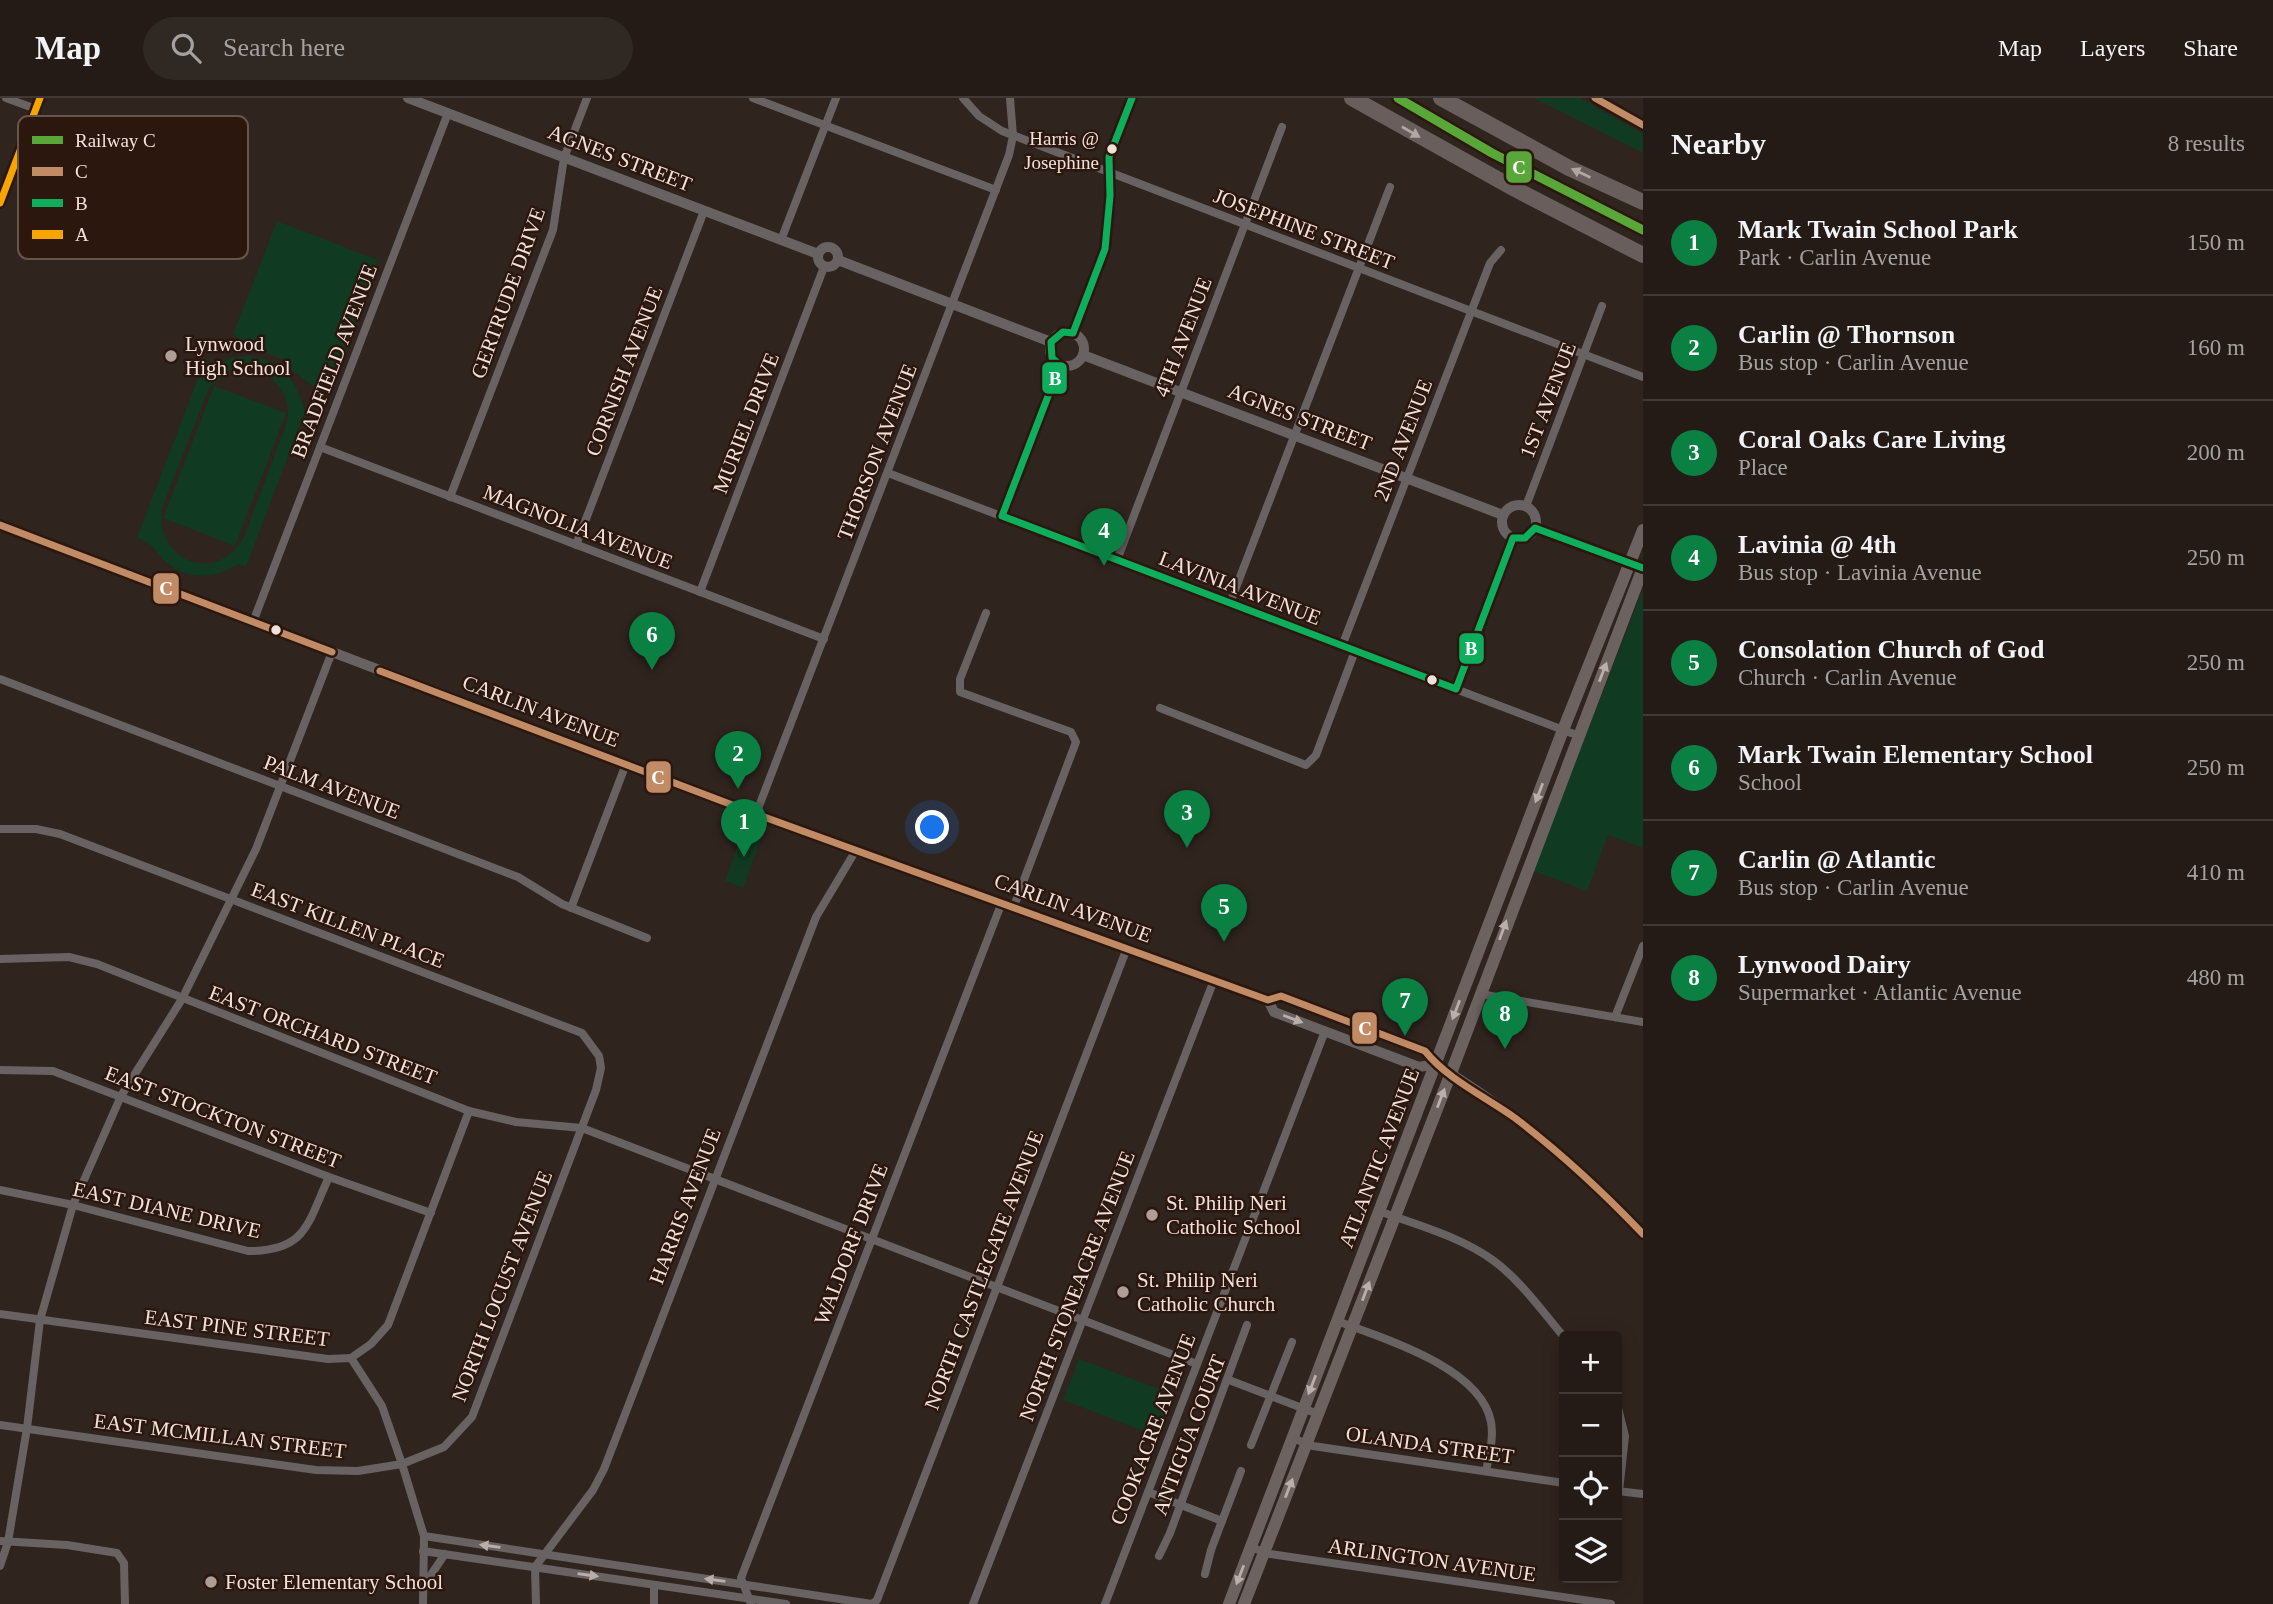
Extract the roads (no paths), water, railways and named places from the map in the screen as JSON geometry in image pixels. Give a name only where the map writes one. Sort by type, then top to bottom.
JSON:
[{"type":"highway","points":[[1352,98],[1493,178],[1643,255]]},
{"type":"highway","points":[[1441,98],[1569,168],[1643,202]]},
{"type":"main road","name":"ATLANTIC AVENUE","points":[[1244,1604],[1579,736],[1639,566],[1643,530]]},
{"type":"main road","name":"ATLANTIC AVENUE","points":[[1229,1604],[1563,730],[1639,566]]},
{"type":"street","points":[[6,98],[38,104]]},
{"type":"street","name":"AGNES STREET","points":[[408,98],[818,254]]},
{"type":"street","name":"GERTRUDE DRIVE","points":[[450,497],[553,230],[564,158],[587,98]]},
{"type":"street","points":[[753,98],[996,190]]},
{"type":"street","points":[[781,240],[835,98]]},
{"type":"street","name":"JOSEPHINE STREET","points":[[963,98],[985,121],[1013,136],[1643,377]]},
{"type":"street","name":"THORSON AVENUE","points":[[757,814],[996,190],[1013,136],[1010,98]]},
{"type":"street","points":[[1073,333],[1107,241],[1109,155],[1132,98]]},
{"type":"street","points":[[1595,98],[1643,125]]},
{"type":"street","name":"BRADFIELD AVENUE","points":[[253,622],[448,113]]},
{"type":"street","name":"4TH AVENUE","points":[[1116,560],[1282,127]]},
{"type":"street","points":[[0,203],[18,156]]},
{"type":"street","points":[[1230,603],[1390,187]]},
{"type":"street","name":"CORNISH AVENUE","points":[[576,545],[704,211]]},
{"type":"street","points":[[824,248],[831,248],[836,251],[838,260],[832,267],[824,267],[819,263],[818,254],[824,248]]},
{"type":"street","name":"2ND AVENUE","points":[[1342,646],[1492,259],[1501,250]]},
{"type":"street","points":[[838,260],[1051,342]]},
{"type":"street","name":"MURIEL DRIVE","points":[[700,592],[824,267]]},
{"type":"street","name":"1ST AVENUE","points":[[1526,506],[1602,306]]},
{"type":"street","points":[[1063,332],[1073,333],[1083,344],[1083,355],[1072,366],[1060,365],[1050,353],[1051,342],[1063,332]]},
{"type":"street","name":"AGNES STREET","points":[[1083,355],[1503,515]]},
{"type":"street","points":[[1002,516],[1060,365]]},
{"type":"street","name":"MAGNOLIA AVENUE","points":[[320,447],[824,639]]},
{"type":"street","name":"LAVINIA AVENUE","points":[[888,473],[1579,736]]},
{"type":"street","points":[[1514,505],[1526,506],[1536,519],[1535,528],[1525,538],[1513,538],[1503,530],[1503,515],[1514,505]]},
{"type":"street","name":"CARLIN AVENUE","points":[[0,525],[757,814],[1268,1000],[1281,996],[1424,1051],[1435,1064],[1451,1073],[1567,1161],[1643,1234]]},
{"type":"street","points":[[1535,528],[1639,566]]},
{"type":"street","points":[[1455,689],[1513,538]]},
{"type":"street","points":[[986,613],[959,688],[964,694],[1071,732],[1075,737],[1073,754],[1014,906]]},
{"type":"street","points":[[1160,708],[1298,763],[1309,764],[1316,755],[1355,650]]},
{"type":"street","points":[[0,1566],[27,1428],[40,1320],[73,1205],[121,1096],[182,999],[256,849],[332,652]]},
{"type":"street","name":"PALM AVENUE","points":[[0,679],[518,877],[571,908],[647,938]]},
{"type":"street","points":[[571,908],[626,764]]},
{"type":"street","name":"EAST KILLEN PLACE","points":[[0,829],[36,829],[60,834],[582,1033],[595,1047],[601,1068],[582,1128]]},
{"type":"street","name":"HARRIS AVENUE","points":[[535,1567],[599,1480],[816,918],[856,850]]},
{"type":"street","name":"WALDORF DRIVE","points":[[743,1584],[741,1578],[1002,902]]},
{"type":"street","points":[[1615,1017],[1643,946]]},
{"type":"street","name":"NORTH CASTLEGATE AVENUE","points":[[872,1604],[877,1600],[1127,948]]},
{"type":"street","name":"EAST ORCHARD STREET","points":[[0,959],[79,958],[469,1111],[516,1122],[582,1128],[715,1180]]},
{"type":"street","name":"NORTH STONEACRE AVENUE","points":[[973,1604],[1213,980]]},
{"type":"street","points":[[1480,994],[1643,1022]]},
{"type":"street","name":"CARLIN AVENUE","points":[[1268,1000],[1274,1012],[1419,1067],[1435,1064]]},
{"type":"street","name":"COOKACRE AVENUE","points":[[1105,1604],[1325,1031]]},
{"type":"street","name":"EAST STOCKTON STREET","points":[[0,1070],[54,1071],[329,1177],[431,1213]]},
{"type":"street","points":[[351,1358],[371,1344],[388,1325],[469,1111]]},
{"type":"street","name":"NORTH LOCUST AVENUE","points":[[402,1464],[444,1447],[472,1417],[582,1128]]},
{"type":"street","name":"EAST DIANE DRIVE","points":[[0,1190],[73,1205],[248,1251],[275,1251],[294,1242],[307,1225],[329,1177]]},
{"type":"street","points":[[715,1180],[1197,1364]]},
{"type":"street","points":[[1379,1211],[1461,1243],[1492,1259],[1508,1273],[1559,1331]]},
{"type":"street","name":"EAST PINE STREET","points":[[0,1314],[328,1359],[351,1358],[382,1406],[402,1464]]},
{"type":"street","points":[[1336,1321],[1430,1357],[1477,1396],[1487,1409],[1492,1427],[1486,1471]]},
{"type":"street","name":"ANTIGUA COURT","points":[[1159,1556],[1229,1380],[1247,1325]]},
{"type":"street","points":[[1251,1445],[1292,1342]]},
{"type":"street","points":[[1229,1380],[1318,1414]]},
{"type":"street","name":"EAST MCMILLAN STREET","points":[[0,1425],[316,1470],[358,1471],[402,1464]]},
{"type":"street","points":[[1622,1428],[1625,1443],[1622,1464]]},
{"type":"street","name":"OLANDA STREET","points":[[1292,1438],[1306,1443],[1559,1482]]},
{"type":"street","points":[[402,1464],[424,1536],[424,1604]]},
{"type":"street","points":[[1205,1574],[1241,1471]]},
{"type":"street","points":[[1622,1491],[1643,1494]]},
{"type":"street","points":[[1148,1492],[1222,1521]]},
{"type":"street","points":[[424,1536],[872,1604]]},
{"type":"street","points":[[4,1541],[67,1545],[117,1553],[122,1558],[125,1604]]},
{"type":"street","name":"ARLINGTON AVENUE","points":[[1251,1547],[1264,1552],[1611,1604]]},
{"type":"street","points":[[423,1551],[750,1601],[786,1604]]},
{"type":"street","points":[[423,1587],[434,1565],[445,1554]]},
{"type":"street","points":[[535,1567],[536,1604]]},
{"type":"street","points":[[743,1584],[750,1601]]},
{"type":"street","points":[[654,1585],[654,1604]]},
{"type":"rail line","name":"C","points":[[1398,98],[1492,153],[1643,230]]},
{"type":"place","name":"Harris @ Josephine","points":[[1112,149]]},
{"type":"place","name":"Lynwood High School","points":[[171,356]]},
{"type":"place","name":"Lavinia @ 4th","points":[[1104,566]]},
{"type":"place","name":"Mark Twain Elementary School","points":[[652,670]]},
{"type":"place","name":"Carlin @ Thornson","points":[[738,789]]},
{"type":"place","name":"Coral Oaks Care Living","points":[[1187,848]]},
{"type":"place","name":"Mark Twain School Park","points":[[744,857]]},
{"type":"place","name":"Consolation Church of God","points":[[1224,942]]},
{"type":"place","name":"Carlin @ Atlantic","points":[[1405,1036]]},
{"type":"place","name":"Lynwood Dairy","points":[[1505,1049]]},
{"type":"place","name":"St. Philip Neri Catholic School","points":[[1152,1215]]},
{"type":"place","name":"St. Philip Neri Catholic Church","points":[[1123,1292]]},
{"type":"place","name":"Foster Elementary School","points":[[211,1582]]}]
